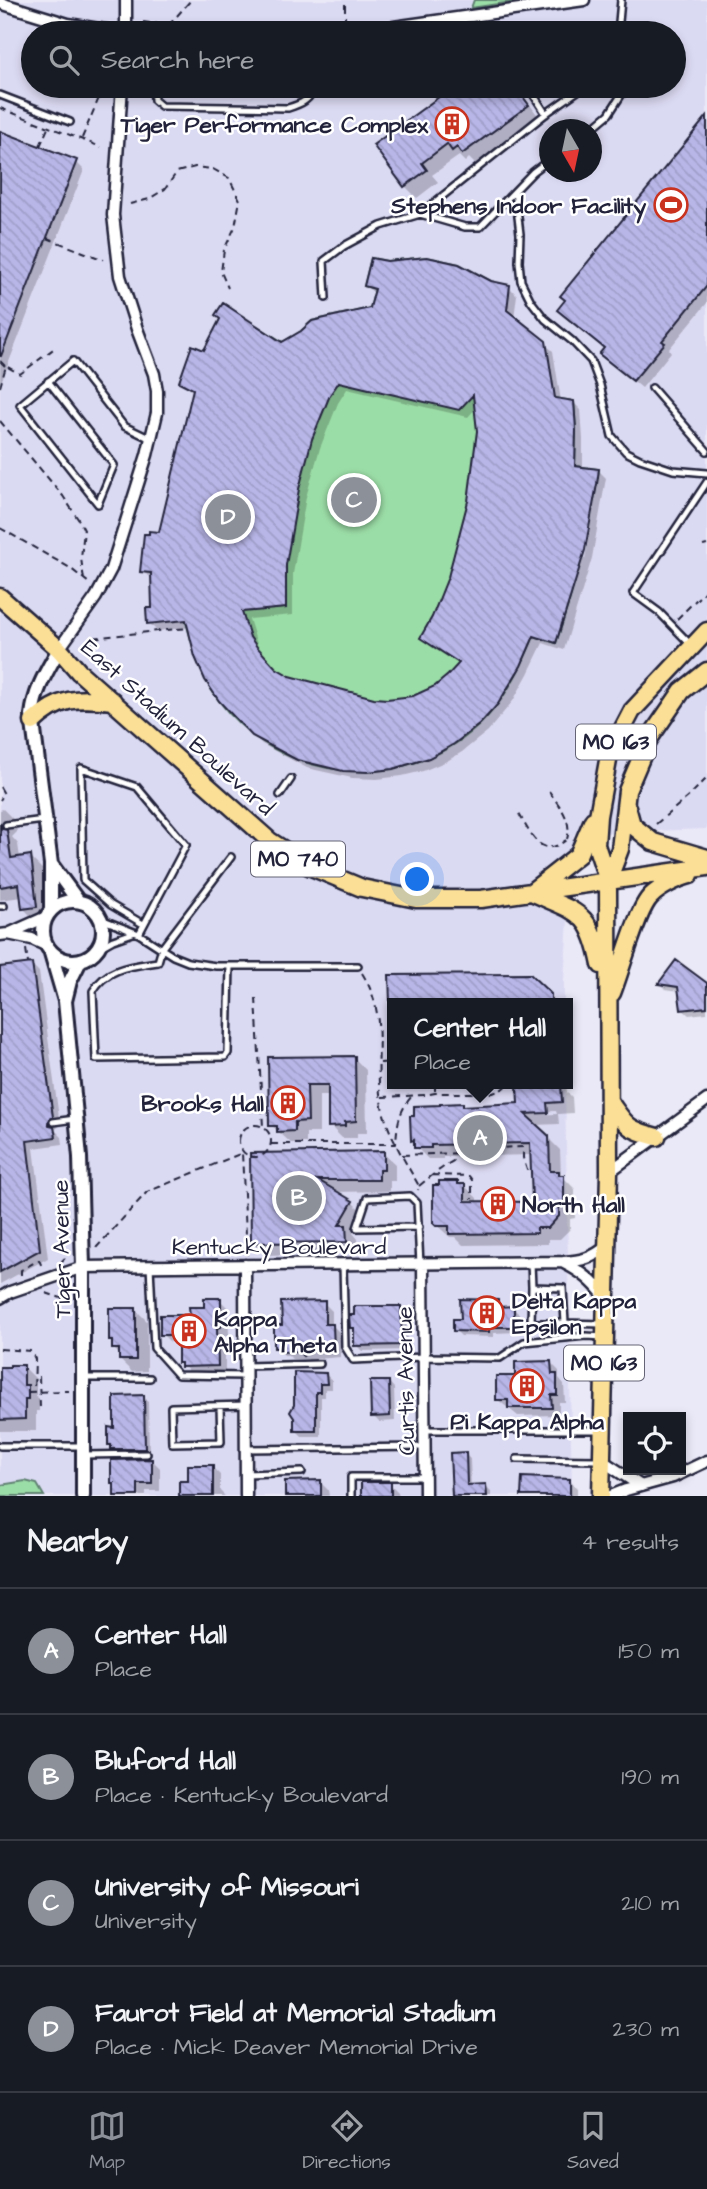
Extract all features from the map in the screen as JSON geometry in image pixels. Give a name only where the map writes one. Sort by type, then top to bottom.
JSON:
[{"type":"main road","name":"East Stadium Boulevard","points":[[0,597],[59,649],[79,672],[270,841],[309,866],[333,877],[362,887],[416,899],[481,899],[707,868]]},
{"type":"main road","name":"MO 163","points":[[601,1496],[609,1101],[608,881],[596,845],[601,800],[609,755],[632,711],[707,631]]},
{"type":"main road","name":"MO 163","points":[[608,881],[620,849],[627,791],[649,739],[682,691],[707,671]]},
{"type":"main road","points":[[33,722],[46,710],[66,700],[75,698],[113,701]]},
{"type":"main road","points":[[601,800],[578,855],[530,892],[578,913],[588,923],[596,938],[608,1002]]},
{"type":"main road","points":[[626,803],[632,825],[653,842],[707,859]]},
{"type":"main road","points":[[608,1002],[636,925],[650,896],[681,877],[707,868]]},
{"type":"main road","points":[[609,1101],[633,1131],[657,1137]]},
{"type":"street","points":[[125,21],[126,0]]},
{"type":"street","points":[[436,21],[584,0]]},
{"type":"street","points":[[0,3],[58,21]]},
{"type":"street","points":[[48,949],[42,926],[48,914],[51,864],[33,722],[34,698],[59,649],[104,584],[157,413],[158,391],[154,374],[120,276],[113,215],[121,98]]},
{"type":"street","points":[[4,934],[32,939],[60,959],[70,962],[90,957],[97,949],[102,940],[101,919],[94,910],[78,901],[51,864]]},
{"type":"street","points":[[4,934],[48,914],[68,901],[78,901]]},
{"type":"street","name":"Tiger Avenue","points":[[48,949],[65,1001],[80,1157],[83,1496]]},
{"type":"street","name":"Tiger Avenue","points":[[65,1001],[70,981],[80,961]]},
{"type":"street","points":[[609,1172],[707,1100]]},
{"type":"street","name":"Kentucky Boulevard","points":[[0,1296],[83,1267],[246,1261],[344,1265],[563,1262],[585,1261],[607,1246]]},
{"type":"street","points":[[246,1261],[246,1496]]},
{"type":"street","points":[[563,1262],[582,1272],[606,1297]]},
{"type":"street","name":"Curtis Avenue","points":[[421,1265],[425,1496]]},
{"type":"street","points":[[601,1460],[641,1486]]},
{"type":"street","points":[[611,1496],[673,1477],[707,1461]]},
{"type":"lane","points":[[619,21],[621,0]]},
{"type":"lane","points":[[0,96],[70,122]]},
{"type":"lane","points":[[154,98],[161,106],[288,108],[304,103],[308,98]]},
{"type":"lane","points":[[536,98],[546,114]]},
{"type":"lane","points":[[326,298],[324,261],[344,246],[381,226],[420,214],[568,98]]},
{"type":"lane","points":[[602,120],[619,98]]},
{"type":"lane","points":[[420,214],[465,226],[480,226],[539,167]]},
{"type":"lane","points":[[514,191],[520,234],[521,281],[531,301],[545,318],[591,361],[600,385],[612,436],[626,452],[640,459],[673,470],[707,473]]},
{"type":"lane","points":[[48,381],[114,465],[98,505],[20,405],[48,381],[73,360],[124,426],[151,439]]},
{"type":"lane","points":[[652,388],[707,451]]},
{"type":"lane","points":[[692,646],[659,612],[633,593],[707,482]]},
{"type":"lane","points":[[97,949],[113,940],[136,933],[143,924],[187,845],[137,787],[81,768],[82,880],[111,905],[143,924]]},
{"type":"lane","points":[[280,795],[291,779]]},
{"type":"lane","points":[[6,825],[44,820]]},
{"type":"lane","points":[[230,966],[228,1053],[225,1057],[96,1059],[93,991],[98,982],[123,968],[158,962],[162,948],[231,858]]},
{"type":"lane","points":[[101,919],[136,933],[188,962],[230,966],[358,967]]},
{"type":"lane","points":[[53,1122],[76,1119]]},
{"type":"lane","points":[[419,1227],[357,1228],[367,1198],[410,1196],[418,1203],[421,1265]]},
{"type":"lane","points":[[531,1263],[531,1323],[565,1323],[605,1331]]},
{"type":"lane","points":[[344,1265],[345,1348],[353,1360],[500,1358],[524,1342],[586,1336],[605,1331]]},
{"type":"lane","points":[[150,1266],[154,1348],[178,1375],[320,1364]]},
{"type":"lane","points":[[531,1287],[563,1288],[565,1323]]},
{"type":"lane","points":[[83,1378],[150,1378]]},
{"type":"lane","points":[[220,1406],[221,1442],[173,1443],[171,1407],[246,1405]]},
{"type":"lane","points":[[424,1430],[602,1430]]},
{"type":"lane","points":[[0,1446],[147,1454]]},
{"type":"lane","points":[[246,1449],[424,1447]]},
{"type":"lane","points":[[517,1459],[601,1460]]},
{"type":"lane","points":[[246,1474],[302,1472]]},
{"type":"lane","points":[[351,1496],[351,1477],[425,1477]]},
{"type":"path","points":[[172,21],[191,0]]},
{"type":"path","points":[[345,0],[345,21]]},
{"type":"path","points":[[81,139],[99,98]]},
{"type":"path","points":[[0,108],[101,147]]},
{"type":"path","points":[[40,146],[48,127]]},
{"type":"path","points":[[130,204],[149,199],[165,189],[177,172],[195,167],[213,169],[229,178],[240,200],[235,227],[224,250],[220,272],[228,288]]},
{"type":"path","points":[[47,238],[104,260]]},
{"type":"path","points":[[0,361],[20,374],[56,347]]},
{"type":"path","points":[[0,387],[6,366]]},
{"type":"path","points":[[0,421],[63,496],[80,522],[84,530],[81,558],[84,580]]},
{"type":"path","points":[[0,528],[70,568],[89,583]]},
{"type":"path","points":[[671,624],[707,589]]},
{"type":"path","points":[[94,658],[90,638],[188,628]]},
{"type":"path","points":[[649,830],[707,778]]},
{"type":"path","points":[[0,787],[4,794],[0,800]]},
{"type":"path","points":[[519,814],[539,844],[548,848],[559,846],[566,840],[570,828],[567,818],[549,791]]},
{"type":"path","points":[[358,967],[371,987],[378,1013],[382,1107],[401,1155],[419,1186],[451,1161],[467,1153]]},
{"type":"path","points":[[256,998],[263,1127]]},
{"type":"path","points":[[379,1063],[387,1062]]},
{"type":"path","points":[[382,1097],[493,1093],[502,1089]]},
{"type":"path","points":[[396,1143],[401,1111],[412,1096]]},
{"type":"path","points":[[95,1249],[147,1192],[242,1153],[251,1157],[266,1153],[271,1144],[270,1135],[263,1127],[253,1125],[240,1133],[238,1143],[242,1153],[246,1261]]},
{"type":"path","points":[[271,1144],[396,1143]]},
{"type":"path","points":[[401,1155],[467,1153],[488,1148],[523,1147],[528,1173]]},
{"type":"path","points":[[432,1175],[469,1176],[472,1180],[472,1199]]},
{"type":"path","points":[[21,1276],[20,1270],[40,1260],[43,1269]]},
{"type":"path","points":[[45,1293],[64,1299]]},
{"type":"path","points":[[0,1349],[31,1350],[34,1359],[34,1392]]},
{"type":"path","points":[[39,1376],[40,1408]]},
{"type":"path","points":[[28,1392],[69,1391]]},
{"type":"shaded area","points":[[0,0],[707,0],[707,829],[574,834],[564,998],[387,998],[387,1089],[565,1089],[572,1496],[0,1496]]},
{"type":"green space","points":[[474,0],[525,0],[471,8]]},
{"type":"green space","points":[[427,257],[459,264],[491,281],[555,398],[574,401],[575,466],[599,469],[576,579],[556,643],[534,636],[504,695],[488,716],[448,748],[414,763],[379,770],[343,770],[308,763],[275,749],[245,728],[212,691],[194,651],[185,618],[257,326],[283,342],[312,321],[370,308],[375,289],[364,286],[371,258],[387,261]]},
{"type":"green space","points":[[25,1481],[37,1484],[44,1496],[0,1496],[0,1485]]},
{"type":"building","name":"Tiger Performance Complex","points":[[438,98],[524,98],[529,105],[462,154],[457,147],[452,151],[447,144],[422,163],[427,170],[404,187],[373,145]]},
{"type":"building","name":"Stephens Indoor Facility","points":[[707,116],[707,286],[633,381],[599,354],[604,348],[557,310],[565,300],[560,296]]},
{"type":"building","points":[[0,131],[77,160],[1,356],[0,356]]},
{"type":"building","points":[[427,257],[459,264],[491,281],[510,285],[507,310],[546,341],[555,398],[574,401],[575,466],[599,469],[585,550],[556,643],[534,636],[521,666],[498,704],[480,724],[454,744],[429,758],[393,769],[343,771],[297,760],[252,736],[219,701],[205,680],[195,657],[186,620],[147,624],[146,608],[152,608],[151,573],[140,572],[144,534],[149,534],[149,531],[159,532],[193,389],[179,382],[192,345],[204,350],[220,319],[215,315],[223,303],[282,342],[312,321],[370,308],[375,289],[364,286],[371,258],[387,261]],"holes":[[[339,382],[459,410],[473,395],[477,431],[468,501],[448,577],[432,617],[420,638],[459,663],[435,686],[413,696],[387,699],[290,676],[276,668],[250,637],[242,612],[286,608],[286,565],[299,489],[312,439],[330,395]]]},
{"type":"building","points":[[0,823],[2,829],[7,830],[11,858],[31,855],[37,907],[22,909],[19,884],[0,887]]},
{"type":"building","points":[[676,960],[707,983],[707,1007],[681,1010],[678,987],[658,984]]},
{"type":"building","points":[[32,963],[53,1117],[48,1122],[49,1126],[54,1127],[56,1137],[27,1141],[40,1250],[0,1272],[0,967]]},
{"type":"building","points":[[530,974],[551,994],[551,998],[390,998],[389,975]]},
{"type":"building","name":"Brooks Hall","points":[[355,1056],[356,1121],[345,1122],[345,1126],[328,1127],[328,1085],[307,1085],[308,1121],[295,1122],[295,1131],[277,1132],[277,1126],[269,1126],[268,1057]]},
{"type":"building","points":[[517,1089],[561,1089],[562,1102],[547,1103],[548,1113],[525,1114],[549,1136],[550,1171],[559,1171],[559,1175],[564,1175],[564,1207],[559,1207],[559,1216],[548,1228],[537,1228],[537,1233],[449,1234],[449,1226],[436,1226],[433,1223],[433,1185],[439,1185],[439,1181],[458,1181],[458,1184],[465,1184],[465,1201],[532,1202],[530,1143],[431,1145],[431,1148],[414,1148],[414,1140],[411,1141],[410,1116],[414,1116],[414,1106],[518,1103]]},
{"type":"building","points":[[384,1151],[384,1170],[379,1170],[379,1180],[318,1180],[353,1201],[339,1225],[346,1225],[347,1242],[251,1243],[250,1153]]},
{"type":"building","name":"Kappa Alpha Theta","points":[[204,1298],[221,1298],[221,1327],[217,1328],[218,1366],[181,1367],[181,1363],[178,1363],[178,1335],[160,1335],[160,1315],[190,1315],[189,1307],[204,1307]]},
{"type":"building","name":"Delta Kappa Epsilon","points":[[460,1299],[498,1300],[498,1307],[514,1306],[514,1327],[489,1327],[489,1332],[453,1331],[453,1319],[461,1319]]},
{"type":"building","points":[[325,1301],[325,1324],[333,1324],[334,1350],[308,1351],[303,1356],[298,1351],[282,1352],[282,1348],[274,1348],[274,1325],[282,1325],[281,1302]]},
{"type":"building","points":[[354,1306],[401,1306],[402,1345],[354,1346],[354,1328],[350,1328],[349,1315],[354,1315]]},
{"type":"building","points":[[109,1308],[136,1308],[136,1360],[119,1360],[119,1349],[112,1349],[112,1341],[109,1341]]},
{"type":"building","name":"Pi Kappa Alpha","points":[[551,1361],[552,1374],[557,1374],[557,1395],[551,1395],[552,1408],[508,1408],[508,1400],[496,1400],[496,1376],[515,1376],[515,1362]]},
{"type":"building","points":[[24,1365],[24,1385],[28,1385],[25,1419],[0,1420],[0,1367]]},
{"type":"building","points":[[294,1372],[326,1373],[327,1384],[320,1384],[320,1392],[316,1392],[316,1431],[294,1431],[294,1418],[290,1412],[294,1405]]},
{"type":"building","points":[[370,1381],[389,1381],[390,1416],[371,1417]]},
{"type":"building","points":[[144,1395],[145,1449],[111,1449],[111,1445],[108,1445],[108,1427],[114,1428],[114,1396]]},
{"type":"building","points":[[466,1452],[467,1485],[486,1484],[487,1496],[452,1496],[450,1453]]},
{"type":"building","points":[[152,1459],[152,1484],[138,1484],[138,1496],[114,1496],[111,1460]]},
{"type":"building","points":[[188,1465],[213,1465],[213,1496],[179,1496],[179,1481],[188,1481]]},
{"type":"building","points":[[522,1477],[570,1479],[570,1496],[521,1496]]},
{"type":"building","points":[[321,1480],[321,1496],[285,1496],[285,1481]]},
{"type":"building","points":[[361,1482],[391,1482],[391,1496],[361,1496]]},
{"type":"place","name":"Tiger Performance Complex","points":[[452,124]]},
{"type":"place","name":"Stephens Indoor Facility","points":[[671,205]]},
{"type":"place","name":"University of Missouri","points":[[354,500]]},
{"type":"place","name":"Faurot Field at Memorial Stadium","points":[[228,517]]},
{"type":"place","name":"Brooks Hall","points":[[288,1103]]},
{"type":"place","name":"Center Hall","points":[[480,1138]]},
{"type":"place","name":"Bluford Hall","points":[[299,1198]]},
{"type":"place","name":"North Hall","points":[[498,1204]]},
{"type":"place","name":"Delta Kappa Epsilon","points":[[487,1313]]},
{"type":"place","name":"Kappa Alpha Theta","points":[[189,1331]]},
{"type":"place","name":"Pi Kappa Alpha","points":[[527,1386]]}]
